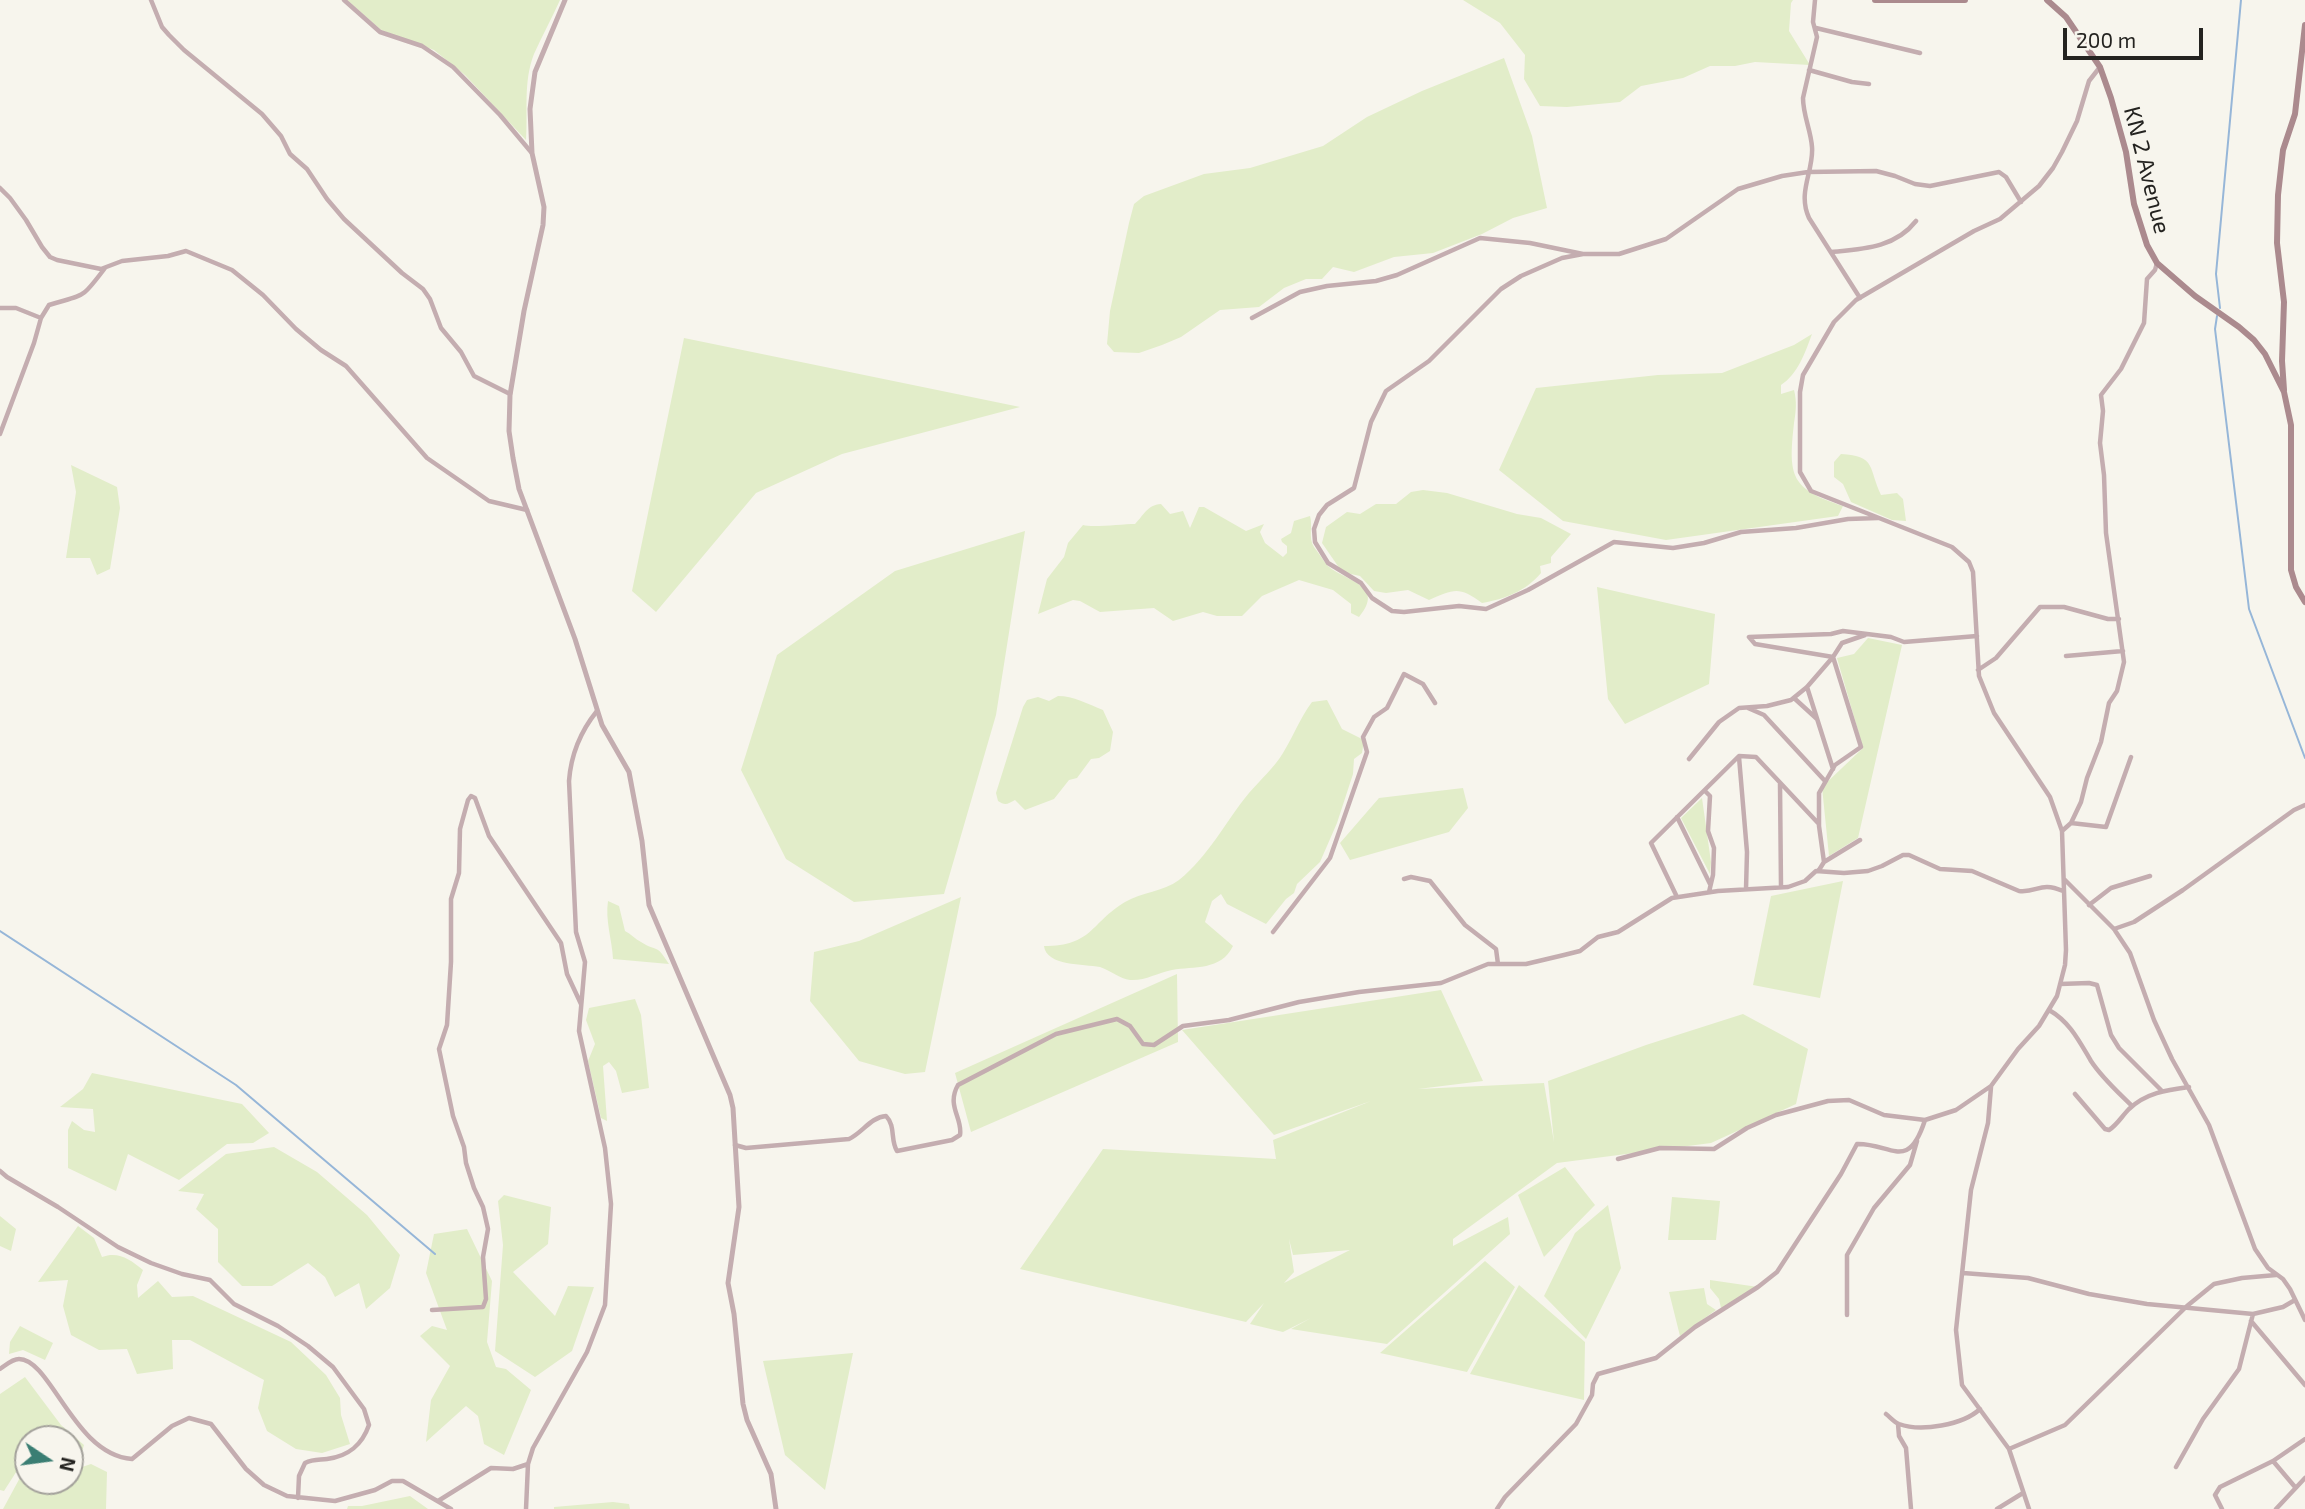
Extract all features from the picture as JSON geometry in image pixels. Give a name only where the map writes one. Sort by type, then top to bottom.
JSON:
[{"type":"main road","points":[[1875,0],[1965,0]]},
{"type":"main road","name":"KN 2 Avenue","points":[[2047,0],[2066,17],[2100,67],[2126,152],[2134,204],[2147,245],[2157,263],[2254,340],[2265,354],[2284,392],[2291,425],[2291,570],[2305,602]]},
{"type":"main road","points":[[2284,392],[2284,302],[2277,243],[2278,195],[2283,150],[2295,114],[2305,25]]},
{"type":"street","points":[[151,0],[162,27],[169,35],[262,114],[281,136],[290,154],[307,169],[344,219],[423,289],[446,335],[458,348],[474,376],[510,394]]},
{"type":"street","points":[[344,0],[380,32],[422,46],[453,67],[500,115],[532,153]]},
{"type":"street","points":[[565,0],[535,72],[530,109],[532,153],[544,207],[543,225],[510,394],[511,444],[519,489],[575,639],[597,711],[607,737],[629,772],[642,841],[649,905],[730,1095],[738,1207],[728,1283],[745,1412],[771,1474],[776,1509]]},
{"type":"street","points":[[1815,0],[1813,22],[1817,37],[1803,107],[1812,147],[1805,210],[1860,298]]},
{"type":"street","points":[[1816,28],[1920,54]]},
{"type":"street","points":[[1618,1159],[1660,1148],[1714,1149],[1747,1128],[1776,1115],[1828,1101],[1849,1100],[1884,1115],[1925,1121],[1955,1110],[1991,1086],[2049,1010],[2060,984],[2066,950],[2062,831],[2050,797],[1994,713],[1979,670],[1973,572],[1969,562],[1952,547],[1813,492],[1800,472],[1799,405],[1803,375],[1834,322],[1860,298],[1974,231],[2000,219],[2021,202],[2053,168],[2077,121],[2091,76],[2100,67]]},
{"type":"street","points":[[1810,70],[1869,84]]},
{"type":"street","points":[[1883,518],[1848,519],[1796,528],[1741,532],[1704,543],[1673,548],[1614,542],[1528,590],[1486,609],[1459,606],[1404,612],[1392,611],[1372,598],[1362,583],[1328,563],[1315,542],[1314,529],[1319,515],[1328,505],[1354,488],[1371,422],[1386,391],[1429,361],[1502,289],[1521,276],[1562,258],[1583,254],[1619,254],[1650,245],[1666,239],[1738,189],[1766,179],[1808,172],[1875,171],[1930,186],[1999,172],[2006,177],[2021,202]]},
{"type":"street","points":[[0,188],[10,198],[50,257],[78,265],[106,268],[129,259],[168,256],[186,251],[232,270],[263,295],[321,350],[346,366],[427,458],[489,501],[527,510]]},
{"type":"street","points":[[1831,252],[1876,247],[1907,233],[1916,221]]},
{"type":"street","points":[[1252,318],[1300,292],[1376,281],[1397,275],[1480,238],[1530,243],[1583,254]]},
{"type":"street","points":[[2062,831],[2071,823],[2101,742],[2109,703],[2118,691],[2124,662],[2106,533],[2100,443],[2103,411],[2101,394],[2121,369],[2144,324],[2147,279],[2157,263]]},
{"type":"street","points":[[0,434],[41,318],[49,306],[80,297],[90,290],[106,268]]},
{"type":"street","points":[[0,308],[16,308],[41,318]]},
{"type":"street","points":[[1979,670],[1996,658],[2040,607],[2064,607],[2119,620]]},
{"type":"street","points":[[1833,657],[1755,644],[1749,637],[1831,634],[1843,631],[1891,637],[1904,642],[1977,636]]},
{"type":"street","points":[[1689,759],[1719,722],[1739,708],[1767,706],[1794,698],[1807,687],[1842,643],[1866,634]]},
{"type":"street","points":[[2066,656],[2123,651]]},
{"type":"street","points":[[1824,862],[1819,824],[1819,793],[1833,769],[1861,747],[1833,657]]},
{"type":"street","points":[[1273,932],[1330,858],[1367,752],[1363,737],[1374,717],[1387,708],[1404,674],[1423,684],[1435,703]]},
{"type":"street","points":[[1807,687],[1833,769]]},
{"type":"street","points":[[1794,698],[1818,719]]},
{"type":"street","points":[[1746,708],[1764,715],[1825,781]]},
{"type":"street","points":[[526,1509],[528,1464],[533,1448],[587,1352],[605,1305],[611,1204],[605,1148],[579,1031],[585,962],[576,932],[569,781],[570,758],[586,724],[597,711]]},
{"type":"street","points":[[1677,897],[1651,843],[1739,756],[1756,757],[1819,824]]},
{"type":"street","points":[[1739,756],[1747,852],[1746,889]]},
{"type":"street","points":[[2071,823],[2106,827],[2131,757]]},
{"type":"street","points":[[1780,783],[1781,887]]},
{"type":"street","points":[[1706,792],[1710,796],[1708,831],[1714,848],[1709,892]]},
{"type":"street","points":[[432,1310],[483,1307],[486,1299],[483,1257],[488,1228],[453,1116],[439,1049],[447,1025],[451,899],[458,873],[460,829],[471,796],[475,798],[489,835],[561,943],[567,974],[581,1005]]},
{"type":"street","points":[[2114,929],[2134,922],[2305,805]]},
{"type":"street","points":[[1677,817],[1710,884]]},
{"type":"street","points":[[735,1145],[746,1148],[849,1139],[882,1115],[886,1115],[891,1123],[894,1149],[897,1151],[952,1140],[960,1135],[961,1131],[954,1108],[958,1085],[1056,1034],[1117,1019],[1130,1026],[1143,1044],[1154,1045],[1183,1026],[1228,1020],[1299,1002],[1441,983],[1481,966],[1526,964],[1580,951],[1598,937],[1618,932],[1677,897],[1781,887],[1805,881],[1819,870],[1824,862],[1860,840]]},
{"type":"street","points":[[1819,870],[1844,873],[1868,871],[1903,855],[1909,855],[1940,869],[1972,871],[2019,891],[2046,885],[2063,891]]},
{"type":"street","points":[[2089,905],[2111,888],[2150,876]]},
{"type":"street","points":[[1404,880],[1410,877],[1430,881],[1465,925],[1496,949],[1498,964]]},
{"type":"street","points":[[2064,878],[2114,929],[2130,953],[2154,1020],[2210,1125],[2255,1249],[2261,1260],[2290,1289],[2305,1320]]},
{"type":"street","points":[[2060,984],[2097,985],[2111,1035],[2119,1048],[2161,1090]]},
{"type":"street","points":[[2049,1010],[2058,1015],[2079,1037],[2091,1060],[2132,1107]]},
{"type":"street","points":[[1991,1086],[1988,1123],[1971,1190],[1956,1330],[1962,1385],[2009,1449],[2029,1509]]},
{"type":"street","points":[[2075,1094],[2108,1130],[2132,1107],[2161,1090],[2189,1087]]},
{"type":"street","points":[[1847,1315],[1847,1255],[1874,1208],[1910,1165],[1925,1121]]},
{"type":"street","points":[[1497,1509],[1505,1496],[1576,1424],[1592,1395],[1598,1374],[1656,1358],[1695,1327],[1777,1272],[1841,1174],[1857,1144],[1893,1153],[1910,1148],[1917,1140]]},
{"type":"street","points":[[0,1171],[118,1247],[161,1267],[210,1280],[234,1304],[278,1326],[333,1367],[364,1409],[369,1425],[355,1449],[336,1458],[315,1459],[305,1463],[299,1476],[298,1498]]},
{"type":"street","points":[[1963,1273],[2028,1278],[2089,1294],[2252,1317],[2295,1300]]},
{"type":"street","points":[[2009,1449],[2065,1425],[2187,1306],[2220,1281],[2277,1275]]},
{"type":"street","points":[[2252,1317],[2305,1385]]},
{"type":"street","points":[[2176,1467],[2203,1419],[2234,1378],[2252,1317]]},
{"type":"street","points":[[0,1369],[15,1359],[23,1359],[36,1366],[88,1438],[118,1458],[132,1459],[172,1426],[190,1418],[211,1424],[246,1469],[275,1492],[298,1498],[335,1501],[375,1490],[392,1481],[403,1481],[451,1509]]},
{"type":"street","points":[[1885,1414],[1898,1423],[1923,1428],[1959,1422],[1970,1418],[1980,1409]]},
{"type":"street","points":[[1898,1423],[1899,1436],[1906,1448],[1911,1509]]},
{"type":"street","points":[[2222,1509],[2215,1495],[2220,1487],[2273,1461],[2305,1439]]},
{"type":"street","points":[[2273,1461],[2295,1487]]},
{"type":"street","points":[[438,1501],[491,1468],[513,1469],[528,1464]]},
{"type":"street","points":[[2276,1509],[2305,1478]]},
{"type":"street","points":[[1997,1509],[2023,1493]]},
{"type":"green space","points":[[347,0],[560,0],[531,65],[527,86],[526,140],[465,75],[434,50],[381,30]]},
{"type":"green space","points":[[1463,0],[1793,0],[1789,31],[1810,65],[1755,62],[1735,66],[1710,66],[1683,78],[1641,86],[1620,102],[1567,107],[1540,106],[1524,79],[1525,55],[1500,23]]},
{"type":"green space","points":[[1504,58],[1532,136],[1547,208],[1513,218],[1482,234],[1433,253],[1394,257],[1354,272],[1333,267],[1322,279],[1306,279],[1284,288],[1259,307],[1220,310],[1181,337],[1139,353],[1114,352],[1107,344],[1110,311],[1129,223],[1134,204],[1144,196],[1204,174],[1250,168],[1323,146],[1367,117],[1422,91]]},
{"type":"green space","points":[[1812,334],[1804,356],[1781,385],[1781,394],[1794,390],[1795,394],[1792,456],[1797,478],[1803,487],[1843,506],[1838,516],[1666,540],[1563,521],[1499,470],[1536,388],[1658,375],[1722,373],[1794,345]]},
{"type":"green space","points":[[684,338],[1020,407],[842,454],[756,493],[656,612],[632,591]]},
{"type":"green space","points":[[1841,454],[1861,457],[1870,465],[1881,495],[1897,493],[1903,499],[1906,521],[1892,520],[1851,502],[1843,484],[1834,477],[1834,462]]},
{"type":"green space","points":[[71,465],[117,487],[120,508],[110,569],[97,575],[90,558],[66,558],[76,492]]},
{"type":"green space","points":[[1423,490],[1447,493],[1517,514],[1541,518],[1571,534],[1551,557],[1551,563],[1540,566],[1541,573],[1529,585],[1507,596],[1482,603],[1468,594],[1456,591],[1429,600],[1408,590],[1386,593],[1374,591],[1360,576],[1342,572],[1322,543],[1326,527],[1347,512],[1360,514],[1376,504],[1396,504],[1411,492]]},
{"type":"green space","points":[[1161,504],[1170,514],[1183,511],[1190,528],[1199,507],[1204,507],[1246,531],[1264,524],[1260,532],[1265,543],[1283,557],[1287,553],[1287,546],[1281,539],[1291,533],[1294,521],[1310,516],[1314,547],[1327,565],[1365,590],[1368,597],[1366,606],[1359,617],[1351,613],[1351,604],[1333,590],[1299,580],[1262,596],[1242,616],[1217,616],[1203,612],[1173,621],[1154,608],[1100,612],[1073,600],[1038,614],[1047,579],[1064,557],[1068,543],[1083,525],[1135,524],[1149,508]]},
{"type":"green space","points":[[1025,531],[996,715],[944,894],[854,902],[786,859],[741,770],[777,655],[895,571]]},
{"type":"green space","points":[[1597,587],[1715,614],[1709,684],[1625,724],[1608,699]]},
{"type":"green space","points":[[1868,638],[1902,645],[1858,838],[1829,856],[1822,787],[1863,748],[1837,658],[1854,654]]},
{"type":"green space","points":[[1058,696],[1075,699],[1103,710],[1113,732],[1110,751],[1099,758],[1091,759],[1077,778],[1069,780],[1054,799],[1025,810],[1015,800],[1007,804],[1000,803],[996,793],[1023,707],[1027,700],[1038,697],[1049,701]]},
{"type":"green space","points":[[1327,700],[1342,729],[1364,740],[1362,753],[1354,759],[1353,774],[1337,823],[1320,862],[1297,884],[1294,893],[1266,924],[1227,904],[1221,894],[1212,901],[1205,922],[1233,946],[1222,960],[1206,966],[1172,970],[1135,980],[1122,978],[1100,967],[1058,961],[1046,953],[1044,946],[1060,945],[1082,938],[1125,902],[1173,884],[1190,871],[1279,758],[1312,702]]},
{"type":"green space","points":[[1463,788],[1468,808],[1449,832],[1350,860],[1340,843],[1379,798]]},
{"type":"green space","points":[[1702,798],[1711,862],[1710,874],[1681,818]]},
{"type":"green space","points":[[1843,881],[1820,998],[1753,985],[1771,896]]},
{"type":"green space","points":[[961,897],[925,1072],[905,1074],[859,1061],[810,1001],[814,952],[859,941]]},
{"type":"green space","points":[[608,901],[619,906],[625,931],[658,950],[669,964],[613,959]]},
{"type":"green space","points":[[1177,974],[1178,1042],[971,1132],[955,1073]]},
{"type":"green space","points":[[1441,990],[1483,1081],[1418,1089],[1544,1083],[1554,1142],[1548,1081],[1646,1045],[1743,1014],[1808,1049],[1796,1104],[1711,1143],[1557,1163],[1453,1239],[1453,1246],[1508,1217],[1510,1234],[1387,1344],[1291,1329],[1311,1318],[1283,1332],[1250,1324],[1264,1303],[1246,1322],[1020,1269],[1103,1149],[1276,1159],[1273,1140],[1371,1101],[1274,1135],[1182,1030]],"holes":[[[1289,1239],[1293,1255],[1350,1250],[1284,1283],[1294,1272]]]},
{"type":"green space","points":[[635,999],[641,1015],[649,1088],[622,1093],[616,1071],[609,1062],[603,1066],[607,1121],[601,1118],[588,1061],[595,1044],[586,1020],[589,1008]]},
{"type":"green space","points":[[92,1073],[242,1104],[269,1133],[253,1143],[227,1144],[179,1180],[128,1154],[116,1191],[68,1168],[68,1130],[72,1121],[84,1130],[95,1132],[93,1109],[60,1107],[83,1089]]},
{"type":"green space","points":[[274,1147],[317,1172],[367,1215],[400,1255],[390,1288],[366,1309],[359,1283],[335,1297],[325,1277],[308,1263],[272,1286],[242,1286],[218,1262],[218,1229],[196,1209],[204,1194],[178,1191],[226,1154]]},
{"type":"green space","points":[[1565,1167],[1595,1205],[1544,1257],[1518,1195]]},
{"type":"green space","points":[[504,1195],[551,1207],[548,1244],[513,1272],[555,1316],[568,1286],[594,1287],[572,1351],[535,1377],[495,1351],[503,1245],[498,1201]]},
{"type":"green space","points":[[1672,1197],[1720,1201],[1716,1240],[1668,1240]]},
{"type":"green space","points":[[1608,1205],[1621,1268],[1586,1339],[1544,1296],[1575,1233]]},
{"type":"green space","points":[[0,1216],[16,1229],[11,1251],[0,1246]]},
{"type":"green space","points":[[78,1226],[94,1238],[102,1257],[124,1257],[143,1270],[137,1285],[138,1298],[158,1281],[172,1297],[193,1296],[291,1342],[326,1375],[340,1398],[341,1415],[350,1444],[322,1453],[296,1449],[267,1431],[258,1408],[264,1380],[190,1340],[172,1340],[173,1369],[137,1374],[127,1349],[99,1350],[71,1335],[63,1306],[68,1280],[38,1282]]},
{"type":"green space","points":[[467,1229],[492,1281],[487,1342],[496,1367],[506,1369],[531,1390],[504,1455],[484,1444],[478,1416],[466,1406],[426,1442],[431,1400],[450,1366],[420,1336],[432,1326],[447,1330],[426,1273],[434,1234]]},
{"type":"green space","points":[[1485,1261],[1515,1287],[1467,1372],[1380,1353]]},
{"type":"green space","points":[[1710,1280],[1758,1287],[1721,1308],[1719,1299],[1710,1288]]},
{"type":"green space","points":[[1519,1285],[1585,1342],[1584,1400],[1470,1374]]},
{"type":"green space","points":[[1704,1288],[1707,1304],[1716,1310],[1680,1336],[1669,1292]]},
{"type":"green space","points":[[20,1326],[53,1343],[45,1360],[23,1350],[9,1354],[10,1342]]},
{"type":"green space","points":[[853,1353],[825,1490],[785,1455],[763,1361]]},
{"type":"green space","points":[[25,1377],[61,1425],[14,1425],[14,1475],[4,1491],[0,1490],[0,1394]]},
{"type":"green space","points":[[91,1464],[107,1472],[106,1509],[3,1509],[14,1489],[14,1495],[84,1495],[84,1466]]},
{"type":"green space","points":[[410,1496],[428,1509],[347,1509],[348,1506],[362,1506]]},
{"type":"green space","points":[[613,1502],[629,1504],[630,1509],[554,1509],[554,1507]]},
{"type":"waterway","points":[[2220,308],[2216,274],[2241,0]]},
{"type":"waterway","points":[[2217,316],[2215,329],[2249,609],[2305,758]]},
{"type":"waterway","points":[[0,931],[236,1085],[435,1254]]}]
